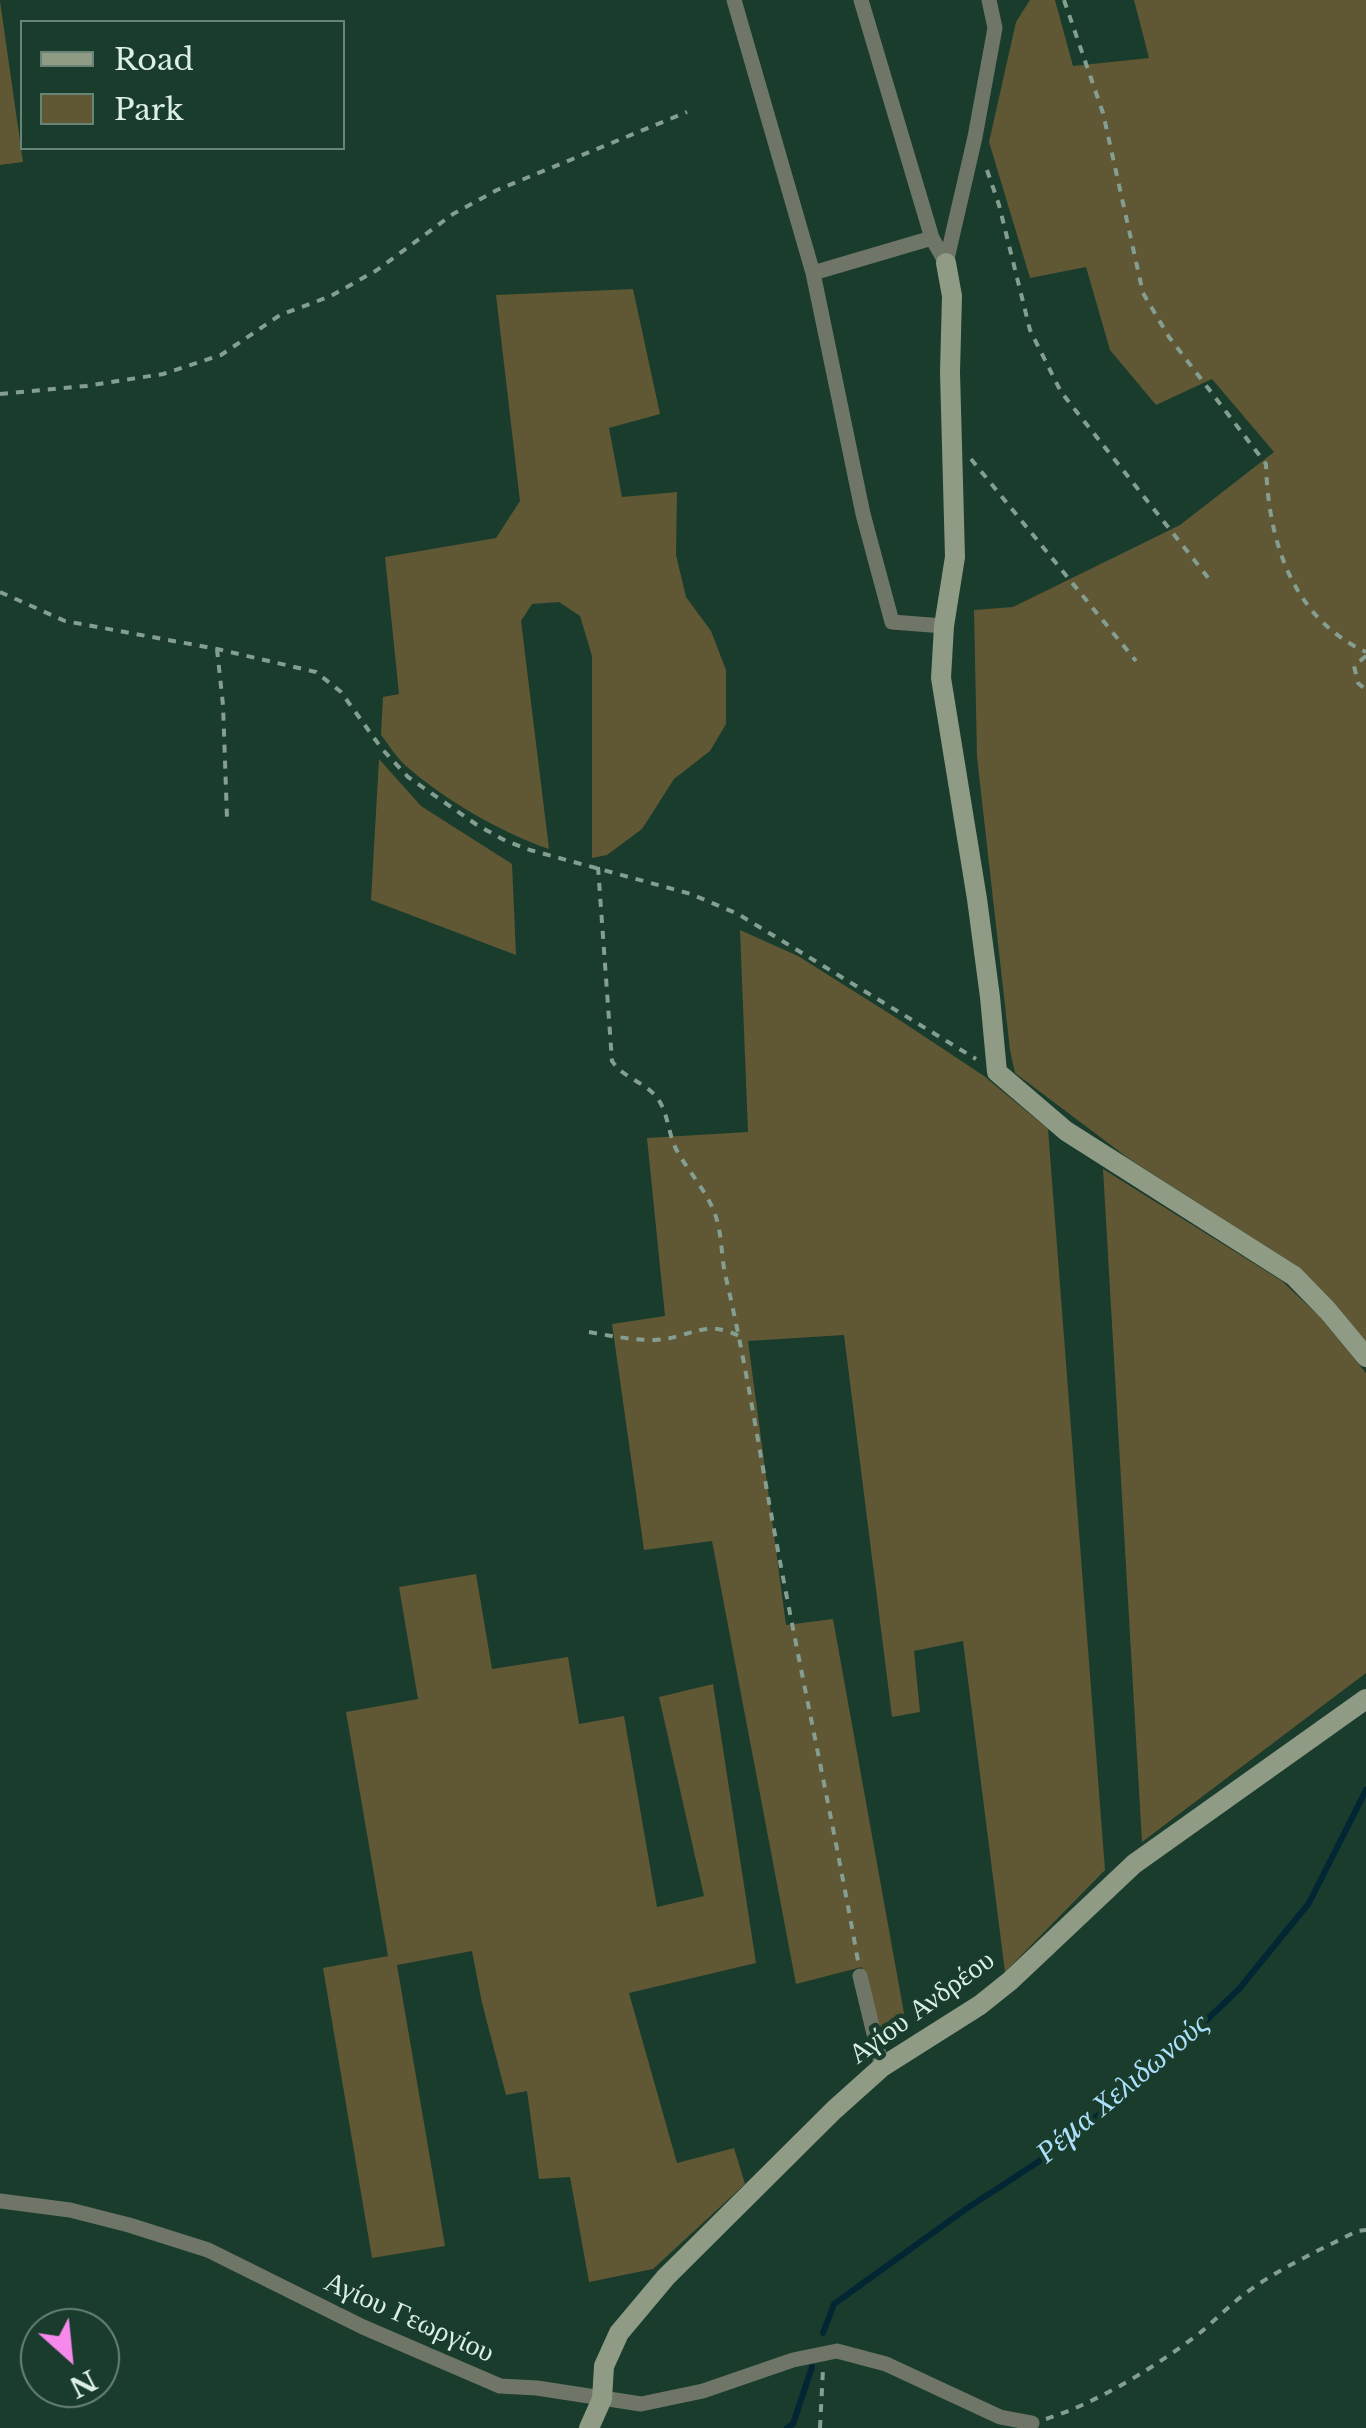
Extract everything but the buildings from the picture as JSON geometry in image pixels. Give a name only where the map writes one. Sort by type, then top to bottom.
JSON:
[{"type":"street","points":[[734,0],[813,273],[863,514],[892,622],[944,626]]},
{"type":"street","points":[[861,0],[932,238],[946,264],[952,296],[956,557],[944,626],[942,678],[977,898],[997,1072],[1066,1131],[1294,1276],[1366,1357]]},
{"type":"street","points":[[946,264],[995,28],[988,0]]},
{"type":"street","points":[[813,273],[932,238]]},
{"type":"street","name":"Αγίου Ανδρέου","points":[[589,2428],[602,2400],[604,2366],[620,2333],[666,2277],[834,2110],[882,2068],[1010,1981],[1134,1864],[1366,1700]]},
{"type":"street","points":[[860,1976],[882,2068]]},
{"type":"street","name":"Αγίου Γεωργίου","points":[[0,2200],[70,2210],[208,2250],[363,2327],[500,2386],[641,2404],[837,2351],[886,2364],[1000,2417],[1032,2424]]},
{"type":"path","points":[[1064,0],[1102,113],[1143,293],[1169,337],[1266,464],[1272,524],[1282,560],[1324,626],[1366,654],[1354,666],[1358,683],[1366,690]]},
{"type":"path","points":[[0,394],[163,374],[221,354],[280,315],[330,296],[377,270],[453,214],[497,190],[687,112]]},
{"type":"path","points":[[987,171],[1030,330],[1061,392],[1210,580]]},
{"type":"path","points":[[952,435],[1136,661]]},
{"type":"path","points":[[0,592],[65,622],[217,649],[316,672],[341,692],[382,750],[408,777],[506,841],[690,894],[738,914],[997,1072]]},
{"type":"path","points":[[217,649],[223,705],[226,818]]},
{"type":"path","points":[[598,867],[612,1060],[618,1070],[658,1099],[676,1147],[715,1213],[860,1976]]},
{"type":"path","points":[[589,1332],[650,1340],[710,1327],[739,1336]]},
{"type":"path","points":[[1032,2424],[1064,2413],[1154,2364],[1258,2285],[1290,2265],[1366,2230]]},
{"type":"path","points":[[820,2354],[824,2374],[820,2428]]},
{"type":"green space","points":[[1030,0],[1055,0],[1073,66],[1149,58],[1134,0],[1366,0],[1366,1345],[1284,1258],[1128,1158],[1015,1073],[977,757],[974,610],[1013,607],[1180,525],[1274,452],[1212,379],[1156,405],[1110,350],[1086,267],[1030,278],[989,142],[1016,22]]},
{"type":"green space","points":[[0,1],[23,162],[0,165]]},
{"type":"green space","points":[[633,289],[660,414],[609,428],[622,497],[677,492],[676,555],[686,597],[711,631],[726,670],[726,724],[710,751],[674,779],[642,829],[607,855],[592,858],[592,656],[580,616],[559,602],[532,604],[521,621],[549,849],[455,803],[402,762],[381,735],[383,697],[399,694],[385,557],[496,538],[520,501],[496,295]]},
{"type":"green space","points":[[379,759],[421,806],[512,864],[516,955],[371,900]]},
{"type":"green space","points":[[740,930],[798,956],[898,1019],[984,1076],[1048,1129],[1105,1870],[1005,1972],[963,1641],[914,1651],[920,1712],[892,1717],[844,1335],[748,1341],[786,1625],[833,1619],[907,2030],[884,2047],[862,1967],[796,1984],[712,1541],[644,1550],[612,1324],[665,1316],[647,1138],[748,1132]]},
{"type":"green space","points":[[1103,1169],[1282,1281],[1319,1316],[1366,1373],[1366,1673],[1142,1842]]},
{"type":"green space","points":[[476,1574],[492,1669],[568,1657],[579,1724],[624,1716],[657,1907],[704,1896],[659,1697],[713,1684],[756,1963],[629,1993],[677,2163],[734,2148],[745,2184],[653,2269],[589,2282],[570,2177],[539,2179],[527,2091],[506,2095],[472,1951],[397,1965],[445,2246],[372,2258],[323,1968],[388,1956],[346,1712],[418,1699],[399,1587]]},
{"type":"waterway","name":"Ρέμα Χελιδωνούς","points":[[823,2333],[834,2304],[1038,2162],[1148,2076],[1239,1989],[1309,1903],[1366,1790]]},
{"type":"waterway","name":"Ρέμα Χελιδωνούς","points":[[787,2428],[793,2424],[812,2367]]}]
